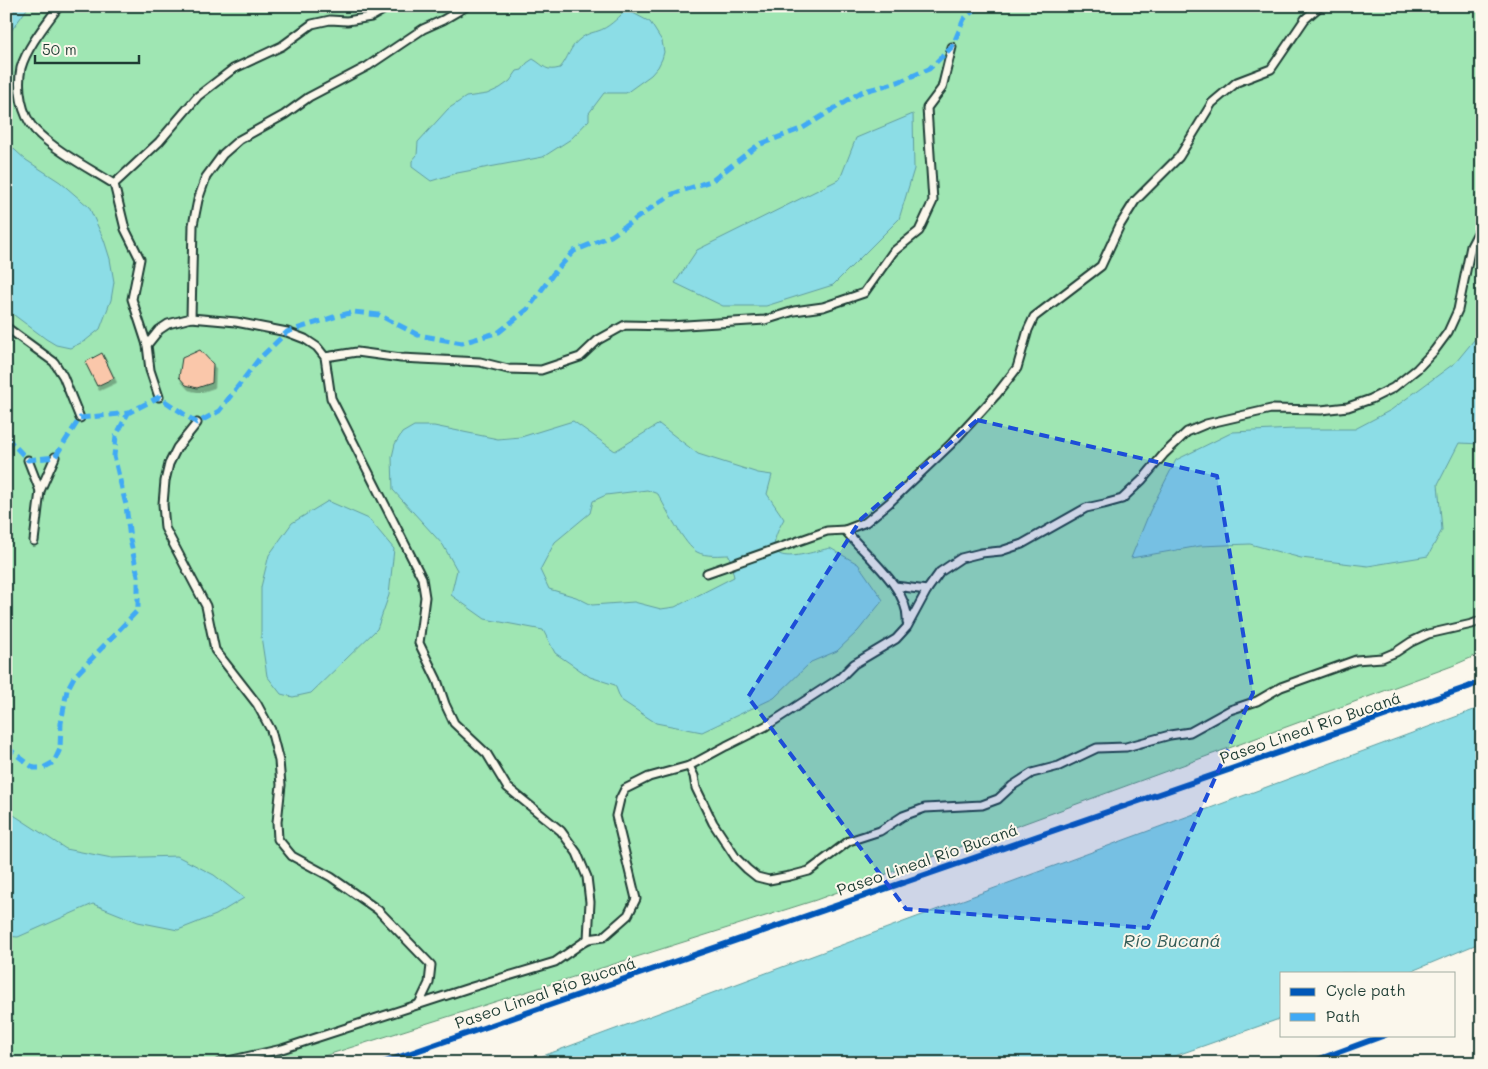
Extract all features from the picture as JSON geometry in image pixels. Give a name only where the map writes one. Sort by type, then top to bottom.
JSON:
[{"type":"lane","points":[[59,6],[36,38],[22,66],[19,84],[24,112],[34,129],[53,145],[114,184],[125,229],[140,260],[132,299],[147,345],[150,370],[159,397]]},
{"type":"lane","points":[[114,184],[159,142],[198,96],[233,69],[282,46],[312,24],[330,20],[347,22],[371,17],[390,6]]},
{"type":"lane","points":[[191,318],[191,256],[196,208],[206,177],[223,154],[238,140],[284,115],[309,97],[368,66],[423,30],[467,6]]},
{"type":"lane","points":[[707,573],[732,566],[827,530],[844,530],[866,522],[889,503],[951,444],[996,395],[1017,368],[1028,330],[1034,317],[1101,266],[1120,225],[1135,201],[1178,156],[1212,103],[1237,82],[1271,69],[1305,19],[1320,6]]},
{"type":"lane","points":[[325,357],[357,352],[401,358],[480,362],[508,369],[541,370],[580,357],[598,340],[625,325],[670,326],[765,320],[794,311],[823,307],[864,293],[893,252],[919,231],[932,201],[927,108],[942,88],[952,48]]},
{"type":"lane","points":[[219,1063],[282,1049],[555,962],[588,939],[603,936],[628,915],[636,899],[616,816],[620,799],[625,789],[649,777],[689,766],[766,726],[840,678],[854,664],[896,639],[907,627],[927,590],[940,572],[961,558],[1008,549],[1022,544],[1086,508],[1122,499],[1187,432],[1206,424],[1271,409],[1321,410],[1348,407],[1371,399],[1393,388],[1417,370],[1448,332],[1458,310],[1471,246],[1482,225]]},
{"type":"lane","points":[[147,345],[159,330],[168,324],[191,318],[236,322],[287,332],[305,339],[317,347],[325,357],[331,398],[422,578],[425,597],[419,643],[438,680],[445,704],[454,723],[487,754],[507,787],[561,831],[576,853],[587,877],[590,902],[588,939]]},
{"type":"lane","points":[[6,326],[54,362],[63,376],[80,418]]},
{"type":"lane","points":[[197,423],[177,448],[169,464],[164,481],[165,528],[206,606],[215,650],[257,704],[271,730],[279,761],[281,785],[277,822],[278,838],[292,856],[331,877],[378,910],[431,965],[429,984],[419,1004]]},
{"type":"lane","points":[[34,541],[40,491],[55,457]]},
{"type":"lane","points":[[28,460],[40,491]]},
{"type":"lane","points":[[844,530],[895,586],[908,612],[907,627]]},
{"type":"lane","points":[[895,586],[927,590]]},
{"type":"lane","points":[[689,766],[694,776],[696,788],[713,823],[736,858],[757,877],[769,880],[809,870],[849,841],[880,831],[903,816],[925,808],[982,805],[998,799],[1012,786],[1032,773],[1059,766],[1097,748],[1126,747],[1170,735],[1190,732],[1230,710],[1257,700],[1281,687],[1356,660],[1382,658],[1428,634],[1482,620]]},
{"type":"highlighted area","points":[[977,420],[1217,476],[1253,693],[1148,928],[906,909],[748,697],[861,519]]},
{"type":"green space","points":[[6,6],[1482,6],[1482,653],[1452,666],[816,900],[302,1063],[6,1063]]},
{"type":"water","points":[[6,6],[29,6],[6,38]]},
{"type":"water","points":[[624,12],[633,13],[650,22],[662,41],[664,52],[662,59],[651,75],[626,93],[604,93],[589,113],[589,120],[571,139],[543,157],[457,173],[431,181],[412,167],[412,161],[417,155],[418,142],[448,109],[466,97],[487,94],[500,88],[510,81],[517,71],[522,70],[533,59],[548,69],[560,68],[571,49],[582,37],[605,28]]},
{"type":"water","points":[[913,114],[914,169],[899,219],[833,285],[766,306],[723,306],[675,283],[697,250],[840,179],[856,138]]},
{"type":"water","points":[[6,142],[26,160],[60,182],[89,207],[104,240],[110,259],[114,282],[111,300],[100,329],[85,341],[70,348],[56,345],[46,339],[6,309]]},
{"type":"water","points":[[1482,319],[1482,444],[1459,443],[1438,484],[1442,530],[1428,556],[1368,566],[1301,558],[1250,544],[1200,546],[1131,558],[1150,511],[1176,460],[1233,432],[1355,429],[1391,410],[1456,362],[1479,334]]},
{"type":"water","points":[[573,421],[615,451],[659,424],[698,454],[758,473],[772,475],[767,494],[784,519],[776,535],[774,546],[778,553],[785,556],[795,556],[830,548],[858,564],[883,600],[858,631],[837,651],[811,662],[774,698],[702,732],[656,723],[621,700],[615,685],[590,677],[555,653],[543,630],[485,619],[451,595],[457,570],[443,545],[393,490],[392,457],[395,444],[402,433],[414,426],[434,426],[498,439],[521,437]],"holes":[[[647,490],[658,494],[676,526],[692,548],[705,555],[729,555],[734,577],[675,607],[661,609],[634,602],[592,605],[576,597],[549,589],[540,570],[555,542],[590,513],[593,501],[606,495]]]},
{"type":"water","points":[[328,501],[369,519],[394,549],[389,595],[377,629],[311,693],[293,697],[281,694],[267,676],[261,636],[261,587],[269,555],[292,523]]},
{"type":"water","name":"Río Bucaná","points":[[1482,707],[1482,942],[1409,972],[1280,972],[1280,1019],[1155,1063],[524,1063]]},
{"type":"water","points":[[6,810],[66,849],[112,858],[177,856],[214,875],[244,898],[216,915],[178,930],[138,922],[93,904],[18,937],[6,936]]},
{"type":"building","points":[[200,350],[213,364],[212,383],[197,388],[186,385],[179,377],[182,358]]},
{"type":"building","points":[[102,353],[114,378],[97,386],[85,362]]},
{"type":"marked path","points":[[6,437],[28,460],[55,457],[80,418],[128,413],[159,397],[197,423],[219,411],[259,359],[287,332],[354,312],[379,315],[418,335],[462,343],[499,332],[528,309],[553,274],[574,251],[611,236],[670,195],[713,180],[758,145],[803,128],[861,92],[898,82],[929,69],[952,47],[964,19],[978,6]]},
{"type":"marked path","points":[[6,747],[34,768],[43,768],[54,762],[60,749],[61,723],[67,690],[74,677],[138,610],[138,576],[130,539],[126,505],[114,456],[116,436],[128,413]]},
{"type":"cycle path","name":"Paseo Lineal Río Bucaná","points":[[382,1063],[1482,681]]},
{"type":"cycle path","points":[[1309,1063],[1382,1036]]}]
